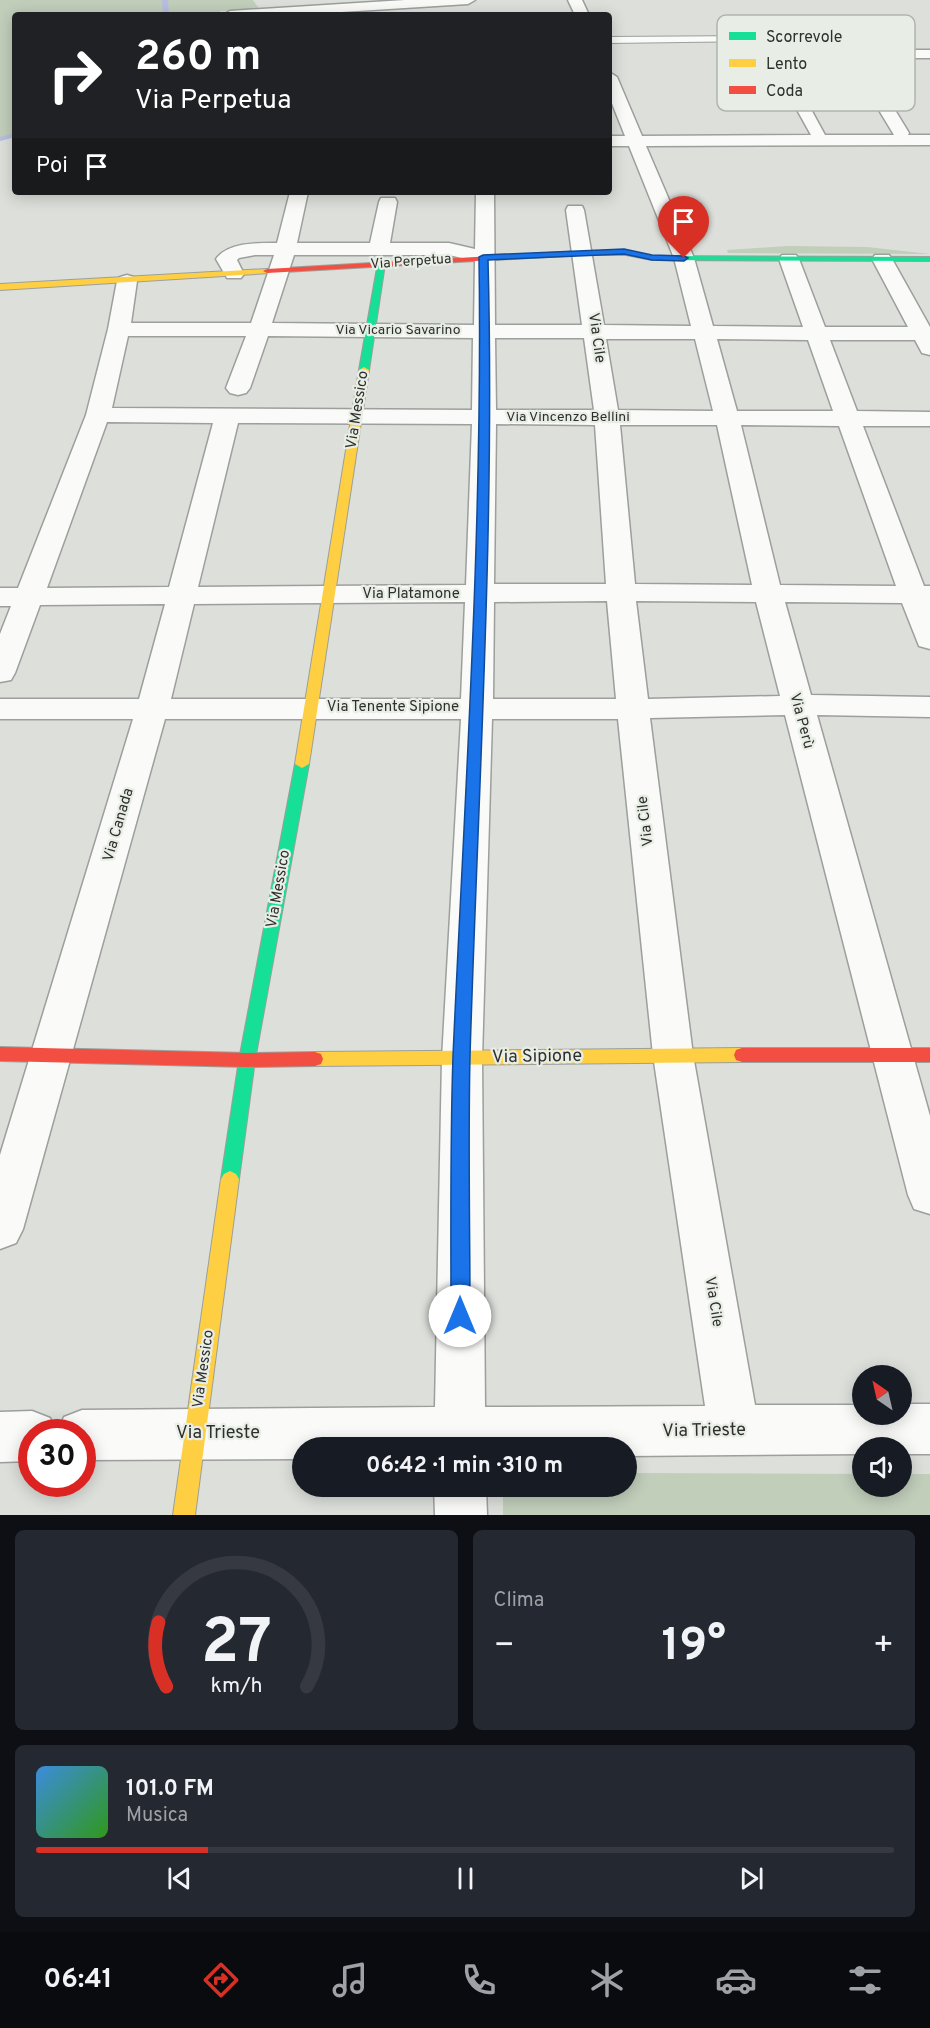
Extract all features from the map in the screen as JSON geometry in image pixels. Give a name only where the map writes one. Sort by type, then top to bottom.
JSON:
[{"type":"street","points":[[278,12],[468,0]]},
{"type":"street","name":"Via Perù","points":[[612,84],[684,249],[768,594],[930,1195]]},
{"type":"street","points":[[805,111],[818,134]]},
{"type":"street","points":[[887,111],[901,134]]},
{"type":"street","points":[[612,141],[731,130],[818,134],[930,133]]},
{"type":"street","points":[[635,137],[930,140]]},
{"type":"street","name":"Via Canada","points":[[0,1229],[152,710],[233,403],[280,272],[298,195]]},
{"type":"street","points":[[460,1437],[462,1059],[477,707],[484,417],[485,195]]},
{"type":"street","points":[[380,256],[388,202]]},
{"type":"street","name":"Via Cile","points":[[575,210],[596,331],[607,418],[633,709],[673,1055],[734,1430]]},
{"type":"street","points":[[234,274],[226,260],[232,254],[255,249],[285,248],[380,256],[449,249],[483,257],[684,249],[789,259],[930,259]]},
{"type":"street","name":"Via Perpetua","points":[[0,287],[280,272],[380,256]]},
{"type":"street","name":"Via Messico","points":[[184,1515],[247,1060],[312,707],[327,594],[358,416],[380,256]]},
{"type":"street","points":[[789,259],[850,419],[922,595],[930,640]]},
{"type":"street","points":[[882,259],[927,339]]},
{"type":"street","points":[[0,673],[98,415],[128,281]]},
{"type":"street","name":"Via Vicario Savarino","points":[[119,329],[703,331],[818,333],[927,339]]},
{"type":"street","name":"Via Vincenzo Bellini","points":[[98,415],[233,403],[358,416],[930,419]]},
{"type":"street","name":"Via Platamone","points":[[0,597],[621,592],[922,595]]},
{"type":"street","name":"Via Tenente Sipione","points":[[0,709],[477,707],[633,709],[797,705],[930,707]]},
{"type":"street","name":"Via Sipione","points":[[0,1054],[247,1060],[673,1055],[894,1057],[930,1055]]},
{"type":"street","name":"Via Trieste","points":[[542,1437],[734,1430],[930,1429]]},
{"type":"street","name":"Via Trieste","points":[[96,1435],[196,1433],[347,1437]]},
{"type":"street","points":[[0,1437],[18,1436]]},
{"type":"street","points":[[460,1497],[460,1515]]},
{"type":"lane","points":[[612,40],[717,39]]},
{"type":"green space","points":[[0,0],[253,0],[260,10],[12,12],[12,138],[0,141]]},
{"type":"green space","points":[[788,246],[867,247],[930,254],[728,253],[727,250]]},
{"type":"green space","points":[[637,1473],[852,1474],[852,1497],[912,1497],[912,1474],[930,1474],[930,1515],[503,1515],[503,1497],[637,1497]]},
{"type":"waterway","points":[[165,0],[166,12]]},
{"type":"waterway","points":[[0,139],[12,136]]},
{"type":"traffic: fast","points":[[629,253],[652,258],[930,259]]},
{"type":"traffic: fast","points":[[364,370],[381,264]]},
{"type":"traffic: fast","points":[[230,1179],[247,1060],[302,764]]},
{"type":"traffic: slow","points":[[0,287],[267,271]]},
{"type":"traffic: slow","points":[[302,764],[364,370]]},
{"type":"traffic: slow","points":[[315,1059],[742,1055]]},
{"type":"traffic: slow","points":[[184,1515],[230,1179]]},
{"type":"traffic: jam","points":[[267,271],[582,253],[629,253]]},
{"type":"traffic: jam","points":[[0,1054],[247,1060],[315,1059]]},
{"type":"traffic: jam","points":[[742,1055],[930,1055]]},
{"type":"route","points":[[460,1316],[462,1059],[477,707],[484,417],[483,257],[624,252],[652,258],[684,258]]}]
